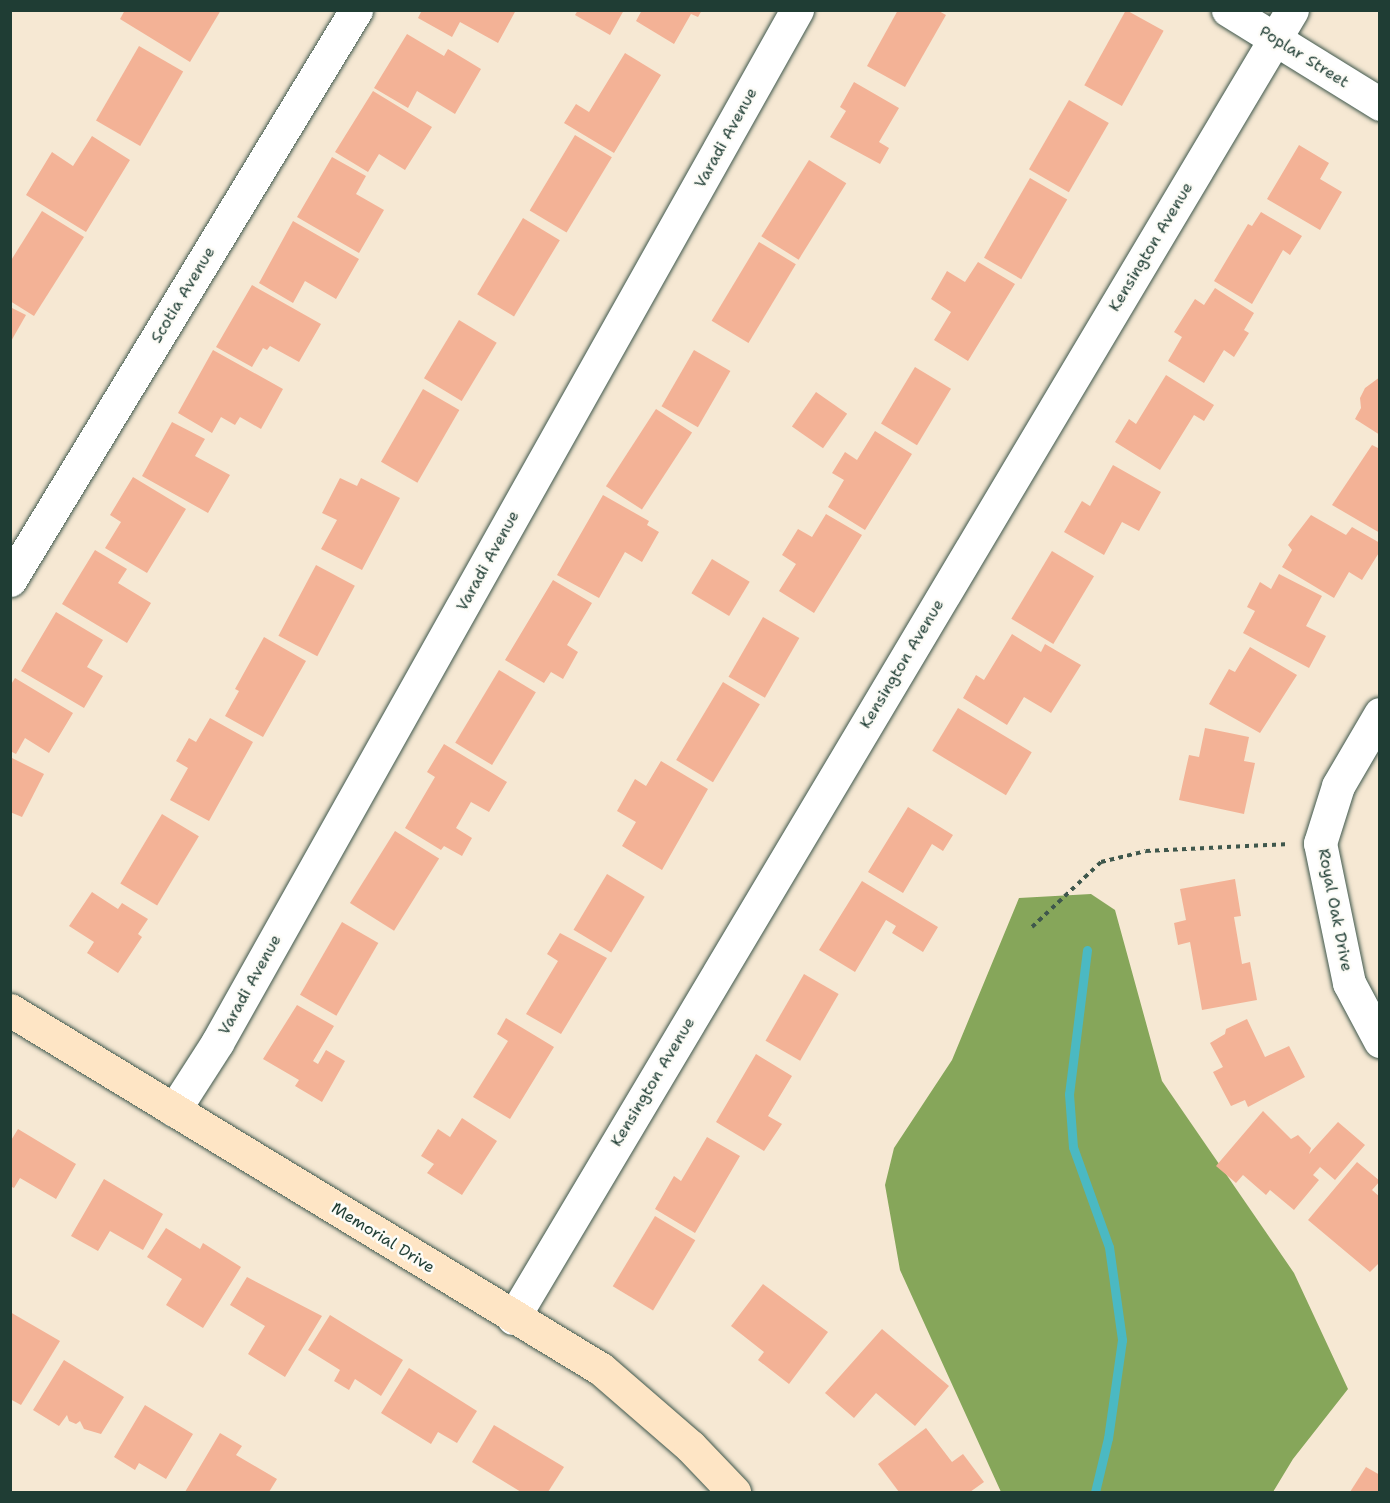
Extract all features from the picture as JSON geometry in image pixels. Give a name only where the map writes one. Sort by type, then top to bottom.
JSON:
[{"type":"main road","name":"Memorial Drive","points":[[10,1010],[513,1318],[601,1369],[690,1446],[734,1492]]},
{"type":"street","name":"Scotia Avenue","points":[[16,557],[356,10]]},
{"type":"street","name":"Varadi Avenue","points":[[174,1110],[217,1043],[797,10]]},
{"type":"street","name":"Poplar Street","points":[[1228,10],[1380,104]]},
{"type":"street","name":"Kensington Avenue","points":[[513,1318],[1292,10]]},
{"type":"street","name":"Royal Oak Drive","points":[[1380,714],[1338,786],[1320,843],[1349,983],[1380,1041]]},
{"type":"path","points":[[1032,927],[1101,862],[1146,851],[1320,843]]},
{"type":"green space","points":[[1091,894],[1115,910],[1162,1081],[1294,1273],[1348,1389],[1293,1459],[1273,1492],[1001,1492],[900,1270],[885,1185],[894,1148],[952,1060],[1019,898]]},
{"type":"building","points":[[125,10],[221,10],[190,62],[120,19]]},
{"type":"building","points":[[422,10],[516,10],[498,43],[460,22],[452,37],[418,18]]},
{"type":"building","points":[[578,10],[624,10],[610,35],[575,15]]},
{"type":"building","points":[[642,10],[702,10],[698,17],[691,14],[674,44],[636,21]]},
{"type":"building","points":[[898,10],[937,10],[946,15],[905,87],[867,66]]},
{"type":"building","points":[[1126,10],[1164,31],[1122,106],[1084,85]]},
{"type":"building","points":[[407,34],[444,56],[448,49],[481,69],[455,114],[417,91],[408,108],[374,88]]},
{"type":"building","points":[[139,46],[183,72],[140,146],[96,120]]},
{"type":"building","points":[[625,53],[661,75],[614,153],[564,123],[576,104],[589,112]]},
{"type":"building","points":[[854,82],[899,108],[879,142],[889,148],[880,164],[830,137],[846,111],[840,107]]},
{"type":"building","points":[[373,91],[432,127],[405,170],[379,154],[368,172],[335,152]]},
{"type":"building","points":[[1069,100],[1109,123],[1069,192],[1029,169]]},
{"type":"building","points":[[575,135],[612,157],[567,233],[530,210]]},
{"type":"building","points":[[92,136],[130,160],[86,232],[26,195],[52,152],[73,166]]},
{"type":"building","points":[[1299,145],[1329,163],[1320,179],[1342,192],[1320,230],[1267,199]]},
{"type":"building","points":[[332,157],[366,176],[356,194],[384,210],[359,253],[297,217]]},
{"type":"building","points":[[809,160],[846,183],[799,260],[761,236]]},
{"type":"building","points":[[1030,178],[1067,200],[1021,279],[984,258]]},
{"type":"building","points":[[42,211],[84,237],[34,316],[10,301],[10,262]]},
{"type":"building","points":[[1261,212],[1302,236],[1290,255],[1283,250],[1252,304],[1214,281],[1248,224],[1252,226]]},
{"type":"building","points":[[523,218],[560,240],[514,316],[477,294]]},
{"type":"building","points":[[293,221],[359,259],[336,299],[305,281],[293,303],[259,283]]},
{"type":"building","points":[[759,242],[796,264],[748,343],[712,321]]},
{"type":"building","points":[[978,262],[1015,284],[968,361],[934,340],[951,312],[931,299],[947,271],[965,282]]},
{"type":"building","points":[[252,285],[321,324],[299,362],[270,346],[267,350],[263,348],[252,367],[216,347]]},
{"type":"building","points":[[1215,288],[1254,313],[1244,330],[1249,333],[1234,357],[1224,350],[1204,383],[1168,361],[1182,337],[1174,332],[1195,299],[1204,305]]},
{"type":"building","points":[[10,307],[26,315],[10,343]]},
{"type":"building","points":[[459,320],[497,343],[462,401],[424,378]]},
{"type":"building","points":[[213,350],[283,389],[261,429],[240,417],[235,425],[221,417],[212,433],[178,413]]},
{"type":"building","points":[[694,350],[730,371],[698,427],[662,406]]},
{"type":"building","points":[[915,367],[951,389],[917,445],[881,424]]},
{"type":"building","points":[[1166,375],[1214,405],[1204,421],[1194,415],[1160,470],[1115,442],[1129,419],[1136,424]]},
{"type":"building","points":[[1380,377],[1380,435],[1355,419],[1361,408],[1360,398],[1365,388]]},
{"type":"building","points":[[423,389],[459,410],[417,483],[381,462]]},
{"type":"building","points":[[816,392],[847,414],[823,448],[792,426]]},
{"type":"building","points":[[656,409],[692,432],[642,510],[606,486]]},
{"type":"building","points":[[172,422],[205,439],[195,456],[230,475],[208,513],[142,476]]},
{"type":"building","points":[[875,431],[912,454],[865,530],[828,507],[844,480],[832,473],[845,452],[857,460]]},
{"type":"building","points":[[1372,445],[1380,449],[1380,533],[1332,505]]},
{"type":"building","points":[[1113,465],[1161,492],[1139,531],[1122,522],[1104,555],[1064,532],[1082,501],[1090,506]]},
{"type":"building","points":[[133,477],[186,509],[147,573],[105,548],[121,522],[110,515]]},
{"type":"building","points":[[340,478],[357,486],[361,478],[400,498],[362,570],[321,549],[337,520],[322,513]]},
{"type":"building","points":[[603,495],[649,521],[647,525],[659,532],[642,562],[625,552],[599,598],[557,575]]},
{"type":"building","points":[[826,514],[862,535],[814,613],[779,591],[796,564],[782,555],[798,529],[812,537]]},
{"type":"building","points":[[1311,515],[1346,535],[1352,527],[1380,543],[1380,551],[1362,580],[1349,572],[1334,598],[1282,567],[1292,550],[1288,545]]},
{"type":"building","points":[[95,550],[127,569],[118,583],[151,603],[127,643],[62,604]]},
{"type":"building","points":[[1052,551],[1094,576],[1053,644],[1011,619]]},
{"type":"building","points":[[712,559],[750,582],[729,616],[691,593]]},
{"type":"building","points":[[316,565],[355,586],[317,656],[278,636]]},
{"type":"building","points":[[1279,574],[1322,596],[1306,626],[1326,636],[1309,668],[1243,633],[1255,611],[1247,607],[1260,582],[1271,589]]},
{"type":"building","points":[[553,580],[592,603],[567,645],[578,652],[563,679],[551,672],[544,683],[505,660]]},
{"type":"building","points":[[56,612],[103,640],[87,667],[103,676],[84,708],[21,671]]},
{"type":"building","points":[[763,617],[799,638],[765,698],[728,677]]},
{"type":"building","points":[[1012,634],[1041,652],[1045,644],[1081,665],[1051,713],[1024,697],[1007,725],[963,698],[976,675],[984,680]]},
{"type":"building","points":[[264,637],[306,661],[263,737],[225,716],[239,691],[235,689]]},
{"type":"building","points":[[1250,647],[1297,675],[1260,733],[1209,704],[1229,669],[1235,672]]},
{"type":"building","points":[[499,670],[536,692],[492,765],[455,743]]},
{"type":"building","points":[[15,678],[73,713],[49,753],[25,738],[16,754],[10,751],[10,686]]},
{"type":"building","points":[[723,682],[760,704],[713,782],[676,760]]},
{"type":"building","points":[[958,708],[1032,752],[1006,795],[932,751]]},
{"type":"building","points":[[210,718],[253,742],[209,821],[170,800],[188,768],[176,761],[189,738],[196,742]]},
{"type":"building","points":[[1205,728],[1249,737],[1244,761],[1255,763],[1244,814],[1179,800],[1189,755],[1199,757]]},
{"type":"building","points":[[444,744],[507,782],[489,812],[471,802],[456,828],[472,838],[462,856],[444,846],[441,850],[405,828],[435,777],[427,772]]},
{"type":"building","points":[[10,757],[44,774],[22,817],[10,812]]},
{"type":"building","points":[[661,761],[708,789],[662,870],[622,846],[636,822],[617,811],[635,779],[646,786]]},
{"type":"building","points":[[908,807],[953,835],[943,851],[932,844],[903,893],[868,872]]},
{"type":"building","points":[[162,814],[199,836],[157,906],[120,883]]},
{"type":"building","points":[[395,831],[439,859],[394,931],[350,903]]},
{"type":"building","points":[[607,874],[645,897],[611,952],[574,930]]},
{"type":"building","points":[[1235,879],[1241,916],[1234,917],[1242,964],[1250,962],[1257,1000],[1202,1010],[1190,942],[1178,945],[1174,923],[1186,920],[1180,889]]},
{"type":"building","points":[[862,881],[938,927],[923,952],[892,933],[896,926],[886,920],[855,972],[819,950]]},
{"type":"building","points":[[92,892],[118,909],[122,903],[148,919],[138,934],[142,937],[118,973],[87,953],[94,942],[69,926]]},
{"type":"building","points":[[342,922],[378,943],[336,1016],[300,995]]},
{"type":"building","points":[[560,933],[607,958],[561,1034],[526,1014],[558,961],[547,954]]},
{"type":"building","points":[[804,974],[839,994],[800,1061],[766,1041]]},
{"type":"building","points":[[297,1005],[334,1026],[313,1061],[318,1064],[326,1050],[345,1061],[322,1102],[295,1086],[299,1080],[263,1059]]},
{"type":"building","points":[[506,1018],[554,1047],[510,1119],[473,1097],[508,1041],[497,1034]]},
{"type":"building","points":[[1247,1019],[1265,1057],[1289,1046],[1305,1077],[1248,1107],[1245,1100],[1231,1106],[1213,1072],[1223,1067],[1210,1043],[1225,1034],[1226,1029]]},
{"type":"building","points":[[756,1054],[792,1076],[768,1116],[782,1124],[764,1151],[716,1122]]},
{"type":"building","points":[[1263,1111],[1291,1139],[1298,1135],[1311,1148],[1309,1154],[1338,1122],[1365,1145],[1335,1180],[1320,1167],[1313,1175],[1319,1180],[1294,1210],[1270,1190],[1266,1195],[1243,1175],[1236,1183],[1216,1166]]},
{"type":"building","points":[[462,1118],[497,1141],[462,1195],[427,1173],[434,1164],[421,1156],[438,1129],[450,1137]]},
{"type":"building","points":[[18,1129],[76,1164],[56,1199],[20,1178],[14,1188],[10,1186],[10,1142]]},
{"type":"building","points":[[707,1137],[740,1156],[695,1233],[655,1209],[674,1176],[681,1181]]},
{"type":"building","points":[[1357,1162],[1380,1181],[1372,1190],[1380,1197],[1380,1262],[1370,1272],[1308,1220]]},
{"type":"building","points":[[104,1179],[163,1214],[143,1250],[110,1231],[98,1251],[71,1236]]},
{"type":"building","points":[[655,1216],[695,1240],[653,1310],[613,1286]]},
{"type":"building","points":[[166,1228],[200,1249],[203,1243],[241,1267],[203,1328],[166,1305],[182,1279],[147,1257]]},
{"type":"building","points":[[247,1277],[322,1316],[285,1377],[248,1354],[265,1326],[230,1305]]},
{"type":"building","points":[[763,1284],[828,1332],[789,1384],[758,1360],[764,1352],[731,1326]]},
{"type":"building","points":[[10,1312],[60,1341],[21,1405],[10,1399]]},
{"type":"building","points":[[330,1315],[403,1360],[381,1396],[355,1379],[349,1390],[334,1381],[340,1370],[308,1350]]},
{"type":"building","points":[[882,1329],[949,1386],[915,1426],[876,1393],[854,1418],[825,1393]]},
{"type":"building","points":[[64,1360],[124,1397],[101,1434],[84,1429],[80,1421],[76,1424],[69,1421],[67,1415],[59,1426],[33,1410]]},
{"type":"building","points":[[409,1368],[477,1411],[457,1443],[438,1432],[431,1444],[381,1413]]},
{"type":"building","points":[[145,1405],[193,1434],[166,1479],[139,1463],[135,1470],[114,1457]]},
{"type":"building","points":[[494,1425],[564,1467],[548,1492],[521,1492],[472,1462]]},
{"type":"building","points":[[926,1428],[952,1462],[963,1454],[984,1482],[970,1492],[899,1492],[878,1464]]},
{"type":"building","points":[[220,1433],[242,1446],[236,1455],[277,1479],[269,1492],[185,1492]]},
{"type":"building","points":[[1366,1467],[1380,1475],[1380,1492],[1350,1492]]},
{"type":"waterway","points":[[1087,950],[1069,1094],[1073,1147],[1109,1247],[1122,1340],[1108,1438],[1095,1492]]}]
